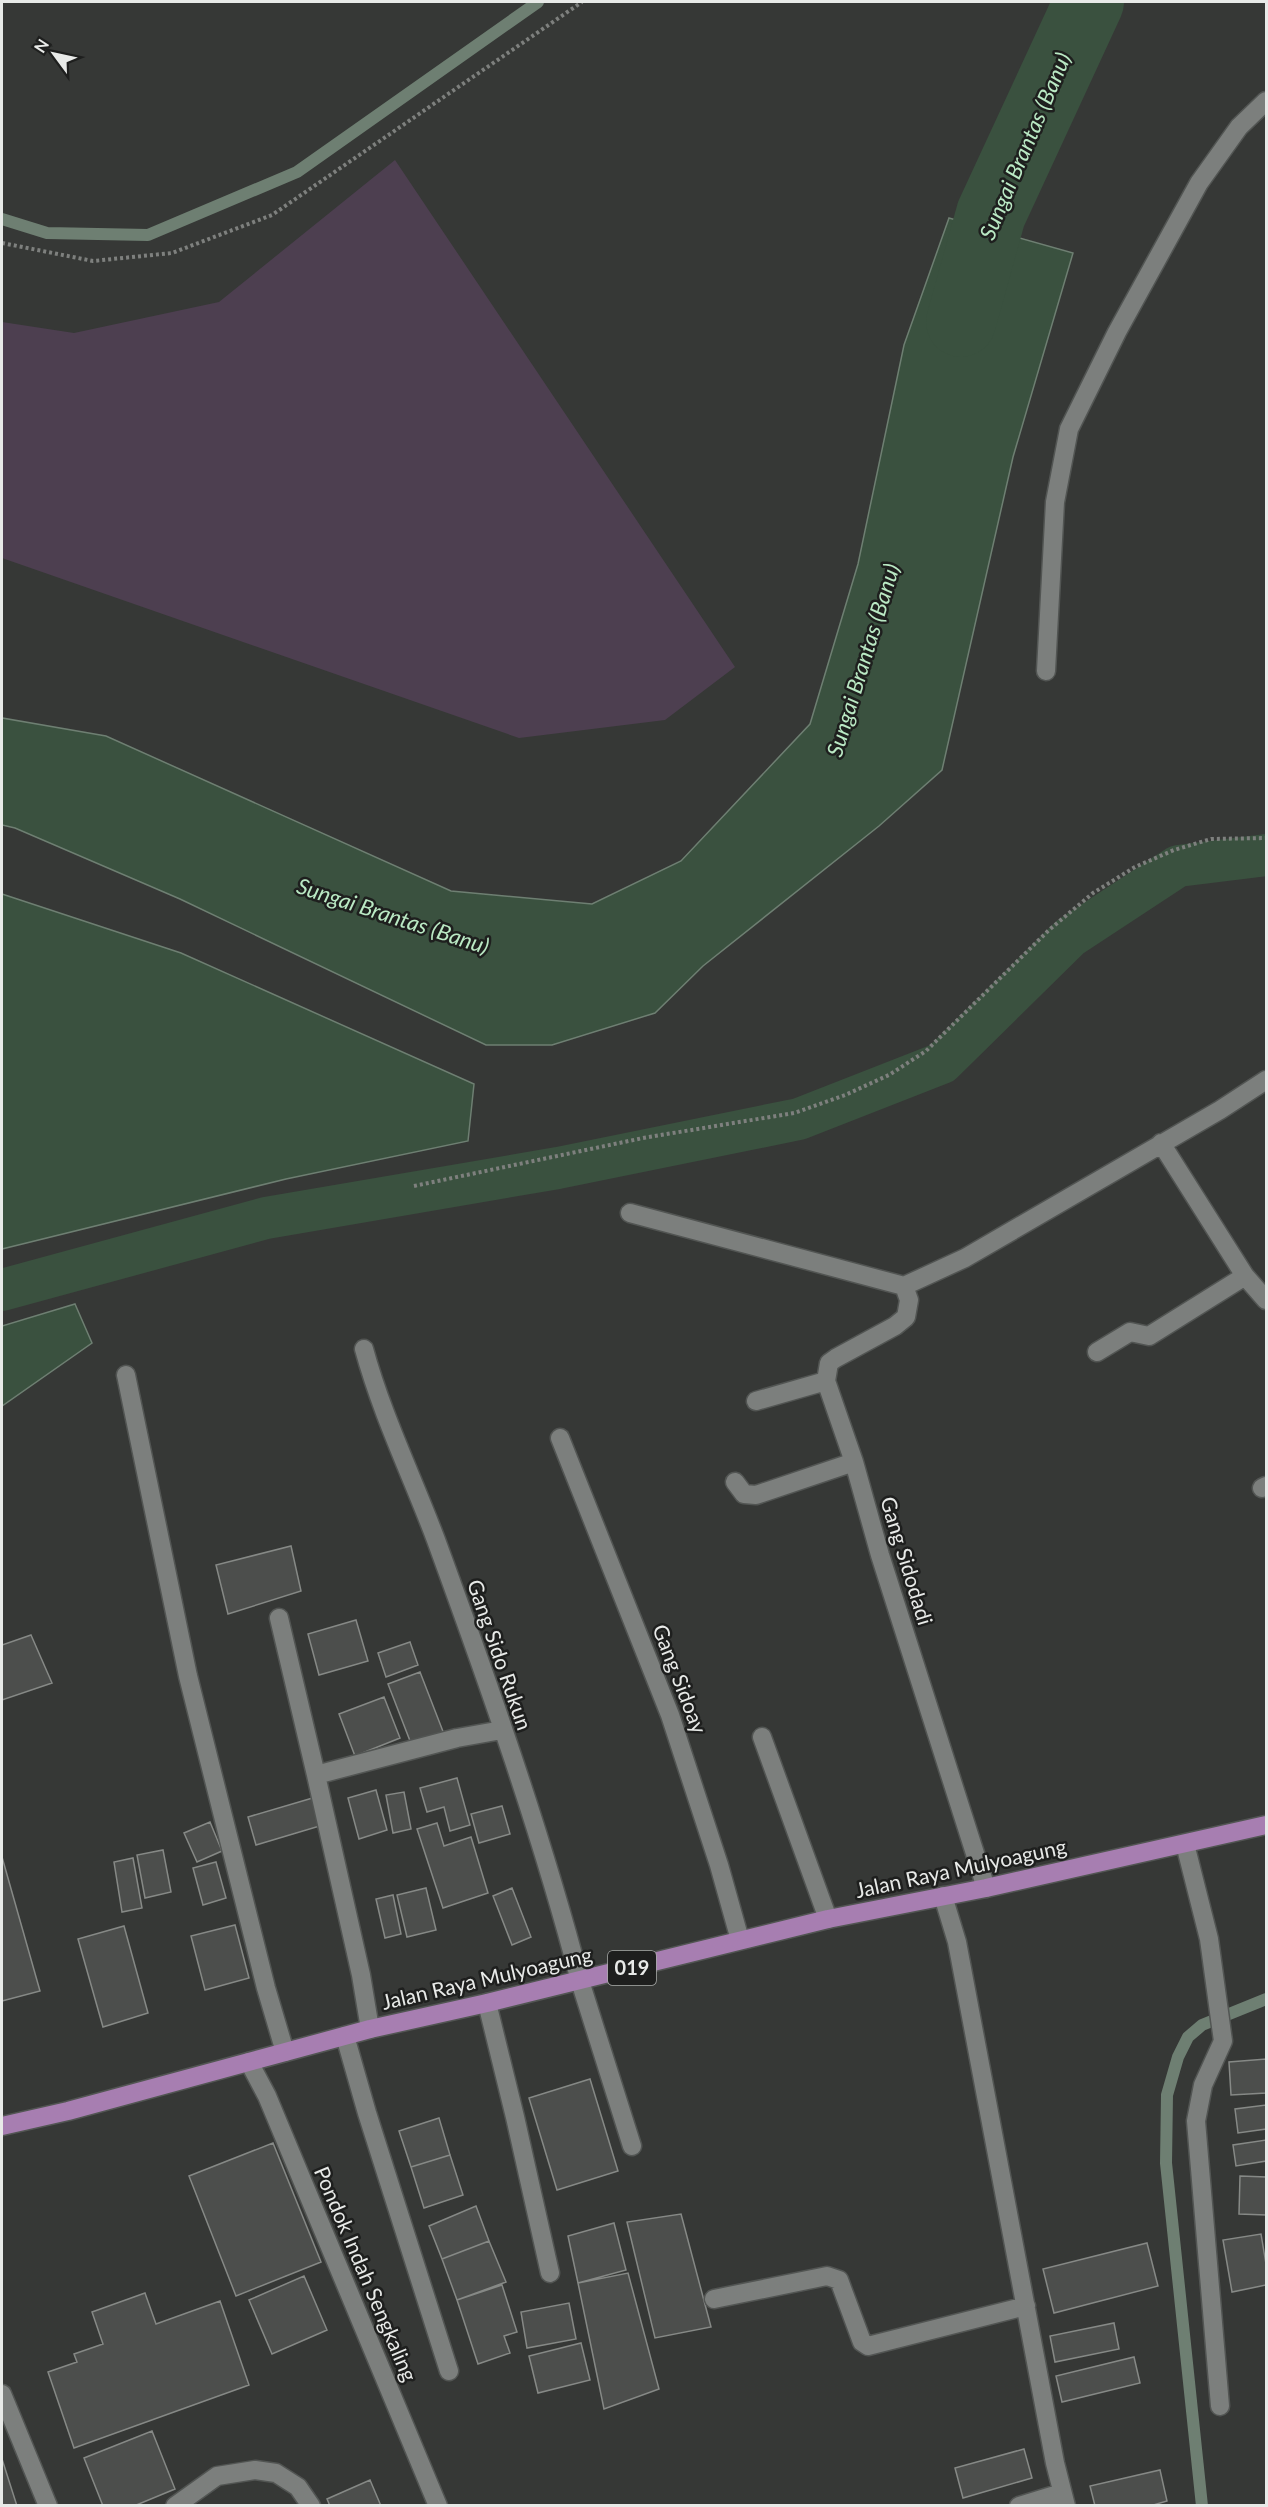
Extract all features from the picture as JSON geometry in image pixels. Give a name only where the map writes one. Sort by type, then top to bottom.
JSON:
[{"type":"main road","name":"Jalan Raya Mulyoagung","points":[[2,2126],[68,2111],[370,2029],[487,2004],[828,1919],[986,1888],[1266,1825]]},
{"type":"street","points":[[1046,671],[1055,502],[1069,429],[1117,332],[1199,183],[1239,127],[1266,101]]},
{"type":"street","points":[[630,1214],[904,1286],[965,1258],[1220,1110],[1266,1080]]},
{"type":"street","points":[[1161,1143],[1245,1276],[1266,1300]]},
{"type":"street","points":[[1097,1352],[1130,1332],[1149,1336],[1245,1276]]},
{"type":"street","points":[[756,1401],[826,1381],[829,1363],[895,1326],[906,1317],[909,1300],[904,1286]]},
{"type":"street","name":"Gang Sido Rukun","points":[[364,1349],[372,1381],[435,1540],[502,1730],[560,1907],[580,1981],[632,2146]]},
{"type":"street","points":[[126,1375],[188,1676],[266,1988],[285,2052]]},
{"type":"street","name":"Gang Sidodadi","points":[[826,1381],[854,1462],[880,1555],[986,1888]]},
{"type":"street","name":"Gang Sidoay","points":[[560,1438],[670,1715],[719,1865],[740,1940]]},
{"type":"street","points":[[735,1482],[744,1494],[756,1495],[854,1462]]},
{"type":"street","points":[[279,1618],[316,1775],[370,2029]]},
{"type":"street","points":[[316,1775],[457,1738],[502,1730]]},
{"type":"street","points":[[762,1737],[828,1919]]},
{"type":"street","points":[[1185,1844],[1216,1977],[1223,2041],[1203,2085],[1196,2121],[1220,2406]]},
{"type":"street","points":[[943,1896],[957,1942],[1063,2499],[1019,2505]]},
{"type":"street","points":[[487,2004],[550,2273]]},
{"type":"street","points":[[345,2036],[366,2113],[449,2371]]},
{"type":"street","name":"Pondok Indah Sengkaling","points":[[249,2062],[271,2107],[438,2505]]},
{"type":"street","points":[[714,2299],[827,2276],[835,2278],[839,2280],[862,2342],[868,2346],[1026,2306]]},
{"type":"street","points":[[2,2394],[48,2505]]},
{"type":"street","points":[[175,2505],[217,2476],[255,2470],[276,2473],[298,2487],[311,2505]]},
{"type":"path","points":[[2,243],[93,261],[172,253],[272,215],[582,2]]},
{"type":"path","points":[[414,1186],[643,1138],[794,1113],[845,1095],[890,1075],[926,1052],[1049,930],[1093,893],[1135,867],[1174,850],[1211,839],[1266,838]]},
{"type":"shaded area","points":[[395,160],[735,667],[665,720],[519,738],[2,558],[2,322],[74,333],[219,302]]},
{"type":"water","points":[[949,218],[1073,253],[1013,457],[942,770],[879,826],[703,966],[655,1013],[552,1045],[486,1045],[180,899],[15,828],[2,825],[2,718],[106,736],[451,891],[592,904],[681,861],[810,724],[858,564],[904,345]]},
{"type":"water","points":[[2,894],[181,953],[474,1084],[468,1141],[286,1179],[2,1249]]},
{"type":"water","points":[[75,1304],[92,1343],[2,1406],[2,1326]]},
{"type":"building","points":[[291,1546],[301,1591],[228,1614],[216,1565]]},
{"type":"building","points":[[356,1620],[368,1661],[319,1675],[308,1634]]},
{"type":"building","points":[[31,1635],[52,1683],[2,1700],[2,1645]]},
{"type":"building","points":[[410,1642],[418,1665],[386,1677],[378,1653]]},
{"type":"building","points":[[420,1672],[444,1734],[412,1746],[388,1684]]},
{"type":"building","points":[[384,1697],[400,1738],[355,1756],[339,1714]]},
{"type":"building","points":[[457,1778],[470,1825],[450,1831],[444,1807],[427,1812],[420,1788]]},
{"type":"building","points":[[376,1790],[387,1830],[359,1839],[348,1798]]},
{"type":"building","points":[[404,1792],[411,1829],[393,1833],[386,1795]]},
{"type":"building","points":[[316,1797],[323,1825],[256,1845],[248,1817]]},
{"type":"building","points":[[502,1806],[510,1834],[479,1843],[471,1814]]},
{"type":"building","points":[[210,1822],[222,1851],[197,1862],[184,1833]]},
{"type":"building","points":[[437,1823],[444,1846],[471,1837],[488,1893],[443,1908],[417,1829]]},
{"type":"building","points":[[163,1850],[171,1892],[145,1898],[137,1855]]},
{"type":"building","points":[[2,1857],[40,1991],[2,2001]]},
{"type":"building","points":[[133,1858],[142,1908],[122,1912],[114,1862]]},
{"type":"building","points":[[216,1862],[226,1898],[203,1905],[193,1868]]},
{"type":"building","points":[[426,1888],[436,1930],[407,1937],[397,1895]]},
{"type":"building","points":[[512,1888],[531,1937],[512,1945],[493,1896]]},
{"type":"building","points":[[393,1895],[401,1934],[385,1938],[376,1899]]},
{"type":"building","points":[[235,1925],[249,1978],[205,1990],[191,1936]]},
{"type":"building","points":[[124,1926],[148,2013],[103,2027],[78,1939]]},
{"type":"building","points":[[1266,2059],[1266,2093],[1231,2095],[1229,2062]]},
{"type":"building","points":[[590,2079],[618,2171],[557,2190],[529,2098]]},
{"type":"building","points":[[1266,2105],[1266,2129],[1238,2133],[1235,2109]]},
{"type":"building","points":[[439,2118],[450,2155],[411,2167],[399,2131]]},
{"type":"building","points":[[1266,2140],[1266,2161],[1236,2166],[1233,2145]]},
{"type":"building","points":[[273,2143],[321,2262],[236,2296],[189,2176]]},
{"type":"building","points":[[450,2155],[463,2195],[424,2208],[411,2167]]},
{"type":"building","points":[[1240,2176],[1266,2177],[1266,2215],[1239,2214]]},
{"type":"building","points":[[476,2206],[489,2241],[442,2259],[429,2226]]},
{"type":"building","points":[[681,2214],[711,2327],[655,2338],[627,2222]]},
{"type":"building","points":[[614,2223],[626,2270],[578,2283],[568,2236]]},
{"type":"building","points":[[1261,2234],[1266,2264],[1266,2285],[1232,2292],[1223,2240]]},
{"type":"building","points":[[489,2241],[506,2282],[457,2300],[442,2259]]},
{"type":"building","points":[[1147,2243],[1158,2286],[1054,2313],[1043,2269]]},
{"type":"building","points":[[628,2273],[659,2389],[604,2409],[578,2283]]},
{"type":"building","points":[[304,2276],[327,2330],[272,2354],[249,2300]]},
{"type":"building","points":[[502,2285],[517,2332],[504,2336],[510,2353],[478,2364],[457,2300]]},
{"type":"building","points":[[145,2293],[156,2324],[220,2301],[249,2385],[74,2448],[48,2372],[77,2362],[74,2354],[103,2344],[92,2312]]},
{"type":"building","points":[[569,2303],[576,2339],[527,2348],[521,2312]]},
{"type":"building","points":[[1114,2323],[1119,2349],[1055,2362],[1050,2336]]},
{"type":"building","points":[[581,2343],[590,2380],[538,2393],[529,2356]]},
{"type":"building","points":[[1134,2357],[1140,2383],[1062,2402],[1056,2376]]},
{"type":"building","points":[[152,2431],[175,2489],[134,2506],[103,2506],[84,2458]]},
{"type":"building","points":[[1024,2449],[1032,2478],[963,2498],[955,2468]]},
{"type":"building","points":[[2,2459],[17,2506],[2,2506]]},
{"type":"building","points":[[1160,2470],[1167,2501],[1150,2506],[1095,2506],[1090,2486]]},
{"type":"building","points":[[370,2480],[381,2506],[330,2506],[327,2499]]},
{"type":"waterway","points":[[2,219],[47,233],[148,235],[297,172],[538,2]]},
{"type":"waterway","name":"Sungai Brantas (Banu)","points":[[961,322],[991,214],[1089,2]]},
{"type":"waterway","points":[[2,1290],[266,1218],[558,1168],[799,1119],[942,1063],[1070,937],[1178,866],[1266,855]]},
{"type":"waterway","points":[[1202,2506],[1166,2163],[1167,2095],[1178,2057],[1188,2037],[1202,2025],[1266,1999]]}]
